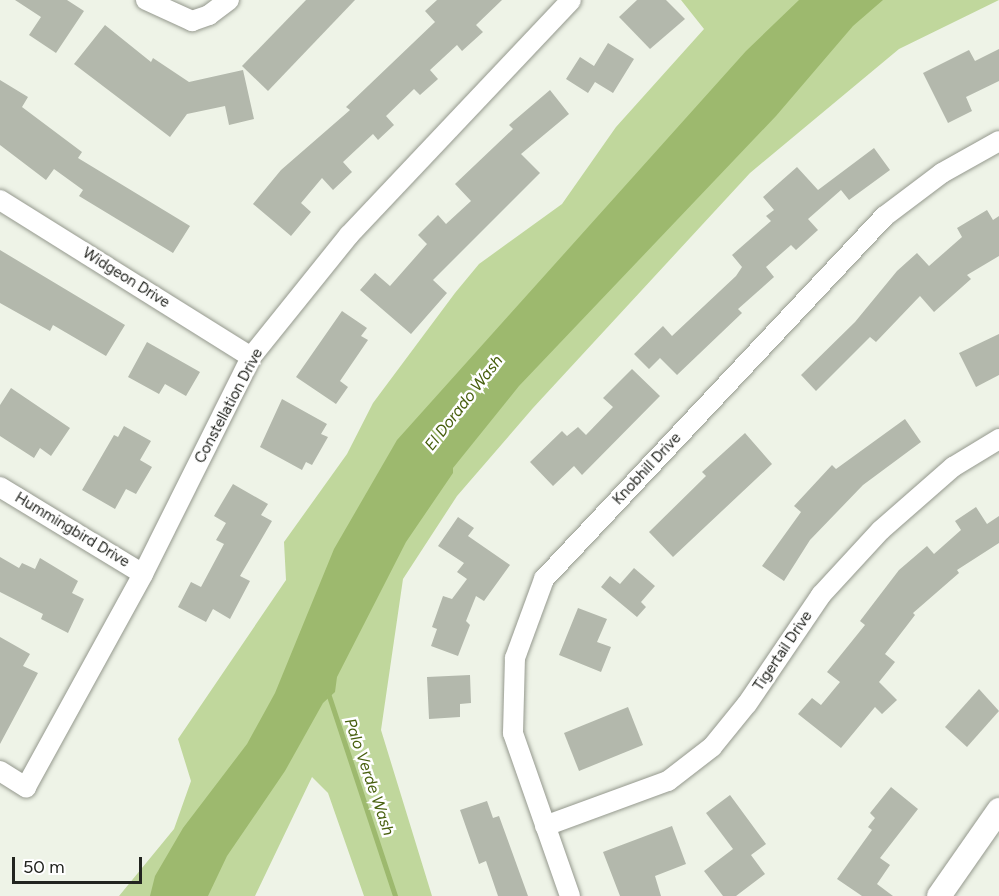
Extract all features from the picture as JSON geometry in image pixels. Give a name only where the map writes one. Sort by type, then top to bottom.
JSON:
[{"type":"street","points":[[146,0],[192,21],[210,15],[229,0]]},
{"type":"street","name":"Constellation Drive","points":[[0,771],[26,787],[143,574],[251,357],[349,235],[571,0]]},
{"type":"street","name":"Knobhill Drive","points":[[570,896],[513,733],[515,658],[544,579],[885,216],[942,173],[999,141]]},
{"type":"street","name":"Widgeon Drive","points":[[0,200],[251,357]]},
{"type":"street","name":"Tigertail Drive","points":[[545,826],[668,781],[712,747],[747,704],[821,596],[881,530],[953,467],[999,440]]},
{"type":"street","name":"Hummingbird Drive","points":[[0,487],[143,574]]},
{"type":"street","points":[[939,896],[999,810]]},
{"type":"shaded area","points":[[681,0],[999,0],[899,49],[750,173],[533,408],[457,496],[403,579],[381,730],[432,896],[364,896],[328,793],[312,777],[255,896],[119,896],[174,829],[191,781],[178,739],[286,580],[284,542],[347,454],[373,403],[455,293],[479,264],[562,204],[616,127],[704,29]]},
{"type":"water","name":"El Dorado Wash","points":[[799,0],[883,0],[853,26],[776,116],[519,386],[453,468],[453,473],[406,542],[337,677],[335,692],[323,703],[285,771],[227,856],[208,896],[150,896],[155,876],[183,828],[247,744],[275,693],[334,549],[397,440],[746,51]]},
{"type":"building","points":[[15,0],[67,0],[84,11],[56,53],[29,35],[41,17]]},
{"type":"building","points":[[306,0],[355,0],[268,91],[242,66]]},
{"type":"building","points":[[437,0],[502,0],[476,25],[483,32],[462,51],[457,45],[430,70],[438,79],[420,95],[414,89],[386,116],[394,125],[378,140],[373,134],[343,162],[352,172],[333,190],[322,178],[301,203],[311,212],[291,236],[253,204],[281,170],[350,110],[346,107],[435,22],[425,11]]},
{"type":"building","points":[[637,0],[666,0],[685,19],[650,49],[619,17]]},
{"type":"building","points":[[105,25],[151,62],[153,58],[189,82],[243,70],[254,119],[229,125],[225,106],[187,114],[170,137],[74,64]]},
{"type":"building","points":[[608,43],[634,59],[613,93],[595,82],[588,93],[566,79],[580,57],[594,66]]},
{"type":"building","points":[[999,49],[999,81],[966,97],[972,111],[948,123],[923,73],[969,50],[975,61]]},
{"type":"building","points":[[0,80],[28,97],[22,107],[82,152],[78,158],[190,226],[173,253],[79,196],[83,190],[54,169],[46,180],[0,145]]},
{"type":"building","points":[[550,90],[569,114],[521,154],[540,173],[433,280],[447,293],[411,334],[360,290],[375,273],[390,286],[427,244],[418,235],[438,215],[446,224],[471,201],[455,184],[513,129],[509,125]]},
{"type":"building","points":[[874,148],[890,170],[849,200],[841,190],[808,219],[818,230],[796,250],[791,245],[766,267],[774,277],[738,309],[742,313],[677,375],[660,358],[649,369],[634,354],[663,326],[672,336],[736,276],[742,267],[732,255],[771,221],[766,216],[774,210],[763,197],[797,167],[818,190]]},
{"type":"building","points":[[987,210],[993,220],[999,216],[999,256],[967,275],[971,279],[934,312],[920,296],[876,342],[870,337],[816,391],[801,375],[855,322],[897,271],[917,253],[929,266],[962,237],[957,228]]},
{"type":"building","points":[[0,250],[125,325],[106,356],[53,325],[50,331],[0,303]]},
{"type":"building","points":[[342,311],[367,328],[361,336],[368,340],[340,381],[348,387],[336,404],[296,377]]},
{"type":"building","points":[[999,334],[999,375],[976,387],[959,353]]},
{"type":"building","points":[[147,342],[200,372],[186,396],[165,384],[159,394],[128,377]]},
{"type":"building","points":[[632,369],[660,396],[582,475],[574,466],[553,486],[530,462],[562,431],[567,436],[578,427],[586,435],[613,407],[603,398]]},
{"type":"building","points":[[11,388],[70,428],[51,456],[40,448],[34,458],[0,436],[0,405]]},
{"type":"building","points":[[282,399],[327,424],[321,434],[328,437],[312,465],[306,462],[302,470],[260,447]]},
{"type":"building","points":[[905,419],[921,442],[863,485],[810,540],[784,581],[762,566],[801,512],[794,506],[832,465],[836,469]]},
{"type":"building","points":[[124,426],[151,441],[140,460],[152,467],[136,494],[126,489],[115,509],[82,490],[114,435],[118,437]]},
{"type":"building","points":[[745,433],[772,464],[673,557],[649,532],[706,476],[702,472]]},
{"type":"building","points":[[233,484],[268,504],[261,515],[272,521],[240,576],[250,581],[230,619],[213,609],[206,622],[178,607],[191,582],[201,587],[224,544],[216,540],[226,523],[214,516]]},
{"type":"building","points":[[976,507],[987,524],[999,516],[999,543],[957,570],[959,573],[913,613],[915,615],[885,654],[895,662],[879,682],[897,700],[882,714],[875,707],[841,748],[798,714],[812,698],[821,705],[840,682],[827,672],[865,625],[860,621],[899,570],[927,546],[934,554],[961,530],[955,521]]},
{"type":"building","points":[[458,517],[474,528],[468,536],[510,565],[484,601],[476,596],[466,621],[470,625],[458,656],[431,646],[437,629],[432,627],[443,596],[452,599],[467,579],[457,572],[464,563],[438,546]]},
{"type":"building","points":[[0,557],[19,568],[22,563],[35,569],[40,558],[78,581],[72,593],[84,599],[68,633],[41,619],[43,614],[0,592]]},
{"type":"building","points":[[634,568],[655,586],[641,602],[646,607],[637,617],[601,587],[610,576],[620,584]]},
{"type":"building","points":[[578,608],[607,619],[597,642],[611,647],[601,672],[559,655]]},
{"type":"building","points":[[0,637],[30,654],[23,666],[38,673],[0,744]]},
{"type":"building","points":[[470,675],[471,703],[460,704],[460,717],[429,719],[427,677]]},
{"type":"building","points":[[979,689],[999,711],[967,747],[945,727]]},
{"type":"building","points":[[628,707],[643,745],[579,771],[564,733]]},
{"type":"building","points":[[891,787],[918,809],[880,858],[890,865],[877,884],[893,896],[862,896],[837,879],[872,830],[868,827],[875,818],[870,813]]},
{"type":"building","points":[[730,795],[766,844],[751,855],[765,874],[736,896],[723,896],[704,871],[733,849],[706,813]]},
{"type":"building","points":[[487,801],[493,818],[499,816],[528,896],[498,896],[486,861],[479,864],[460,810]]},
{"type":"building","points":[[672,826],[686,864],[655,876],[661,896],[620,896],[603,852]]},
{"type":"waterway","name":"Palo Verde Wash","points":[[328,693],[395,896]]}]
